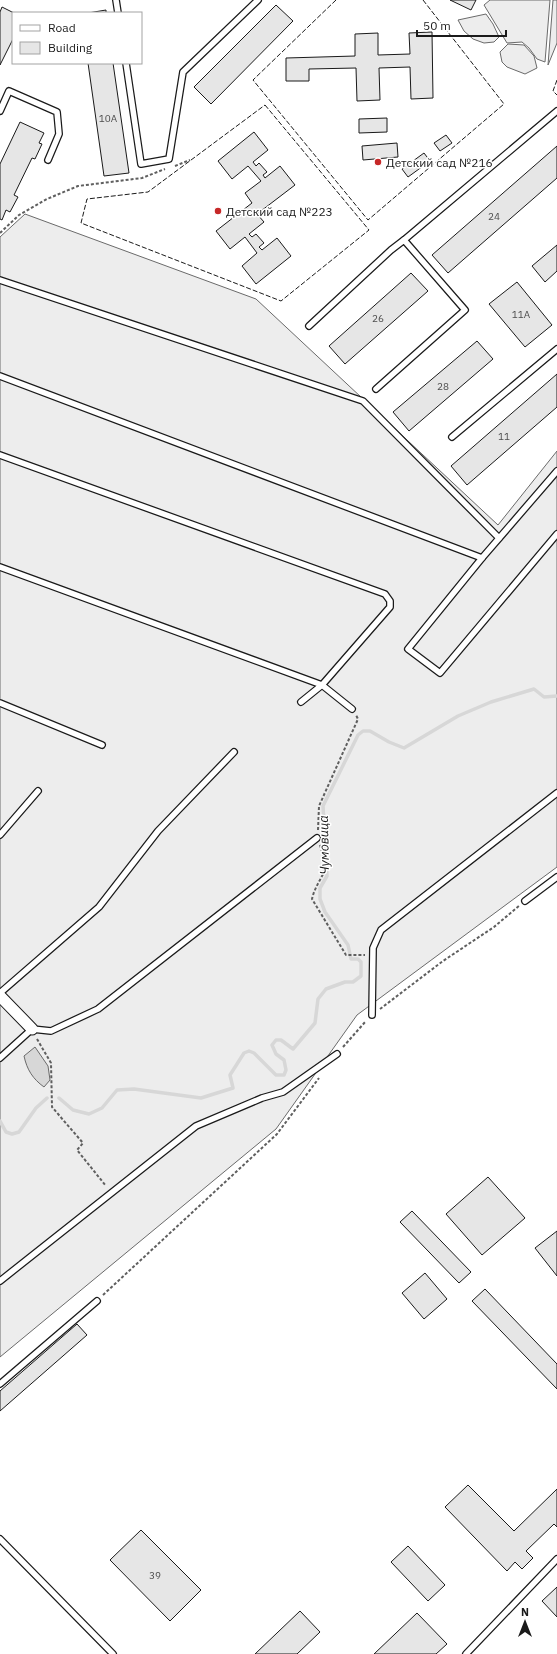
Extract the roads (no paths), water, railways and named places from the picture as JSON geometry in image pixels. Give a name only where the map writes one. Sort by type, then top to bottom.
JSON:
[{"type":"street","points":[[0,995],[32,1029]]},
{"type":"lane","points":[[116,0],[118,12]]},
{"type":"lane","points":[[126,64],[141,164],[170,159],[183,72],[258,0]]},
{"type":"lane","points":[[0,111],[9,90],[56,112],[59,134],[48,160]]},
{"type":"lane","points":[[309,326],[390,250],[404,240],[557,111]]},
{"type":"lane","points":[[376,389],[465,310],[404,240]]},
{"type":"lane","points":[[0,280],[363,401],[499,538]]},
{"type":"lane","points":[[452,438],[557,349]]},
{"type":"lane","points":[[0,376],[482,558]]},
{"type":"lane","points":[[0,455],[385,594],[390,600],[390,607],[322,685],[301,702]]},
{"type":"lane","points":[[557,471],[482,558],[408,649],[440,673],[557,534]]},
{"type":"lane","points":[[0,567],[322,685],[352,709]]},
{"type":"lane","points":[[0,703],[102,744]]},
{"type":"lane","points":[[0,995],[99,907],[158,831],[234,752]]},
{"type":"lane","points":[[0,834],[38,791]]},
{"type":"lane","points":[[372,1015],[373,948],[381,930],[557,793]]},
{"type":"lane","points":[[0,1058],[32,1029],[51,1031],[98,1009],[317,838]]},
{"type":"lane","points":[[525,901],[557,877]]},
{"type":"lane","points":[[0,1281],[196,1126],[262,1098],[283,1092],[337,1054]]},
{"type":"lane","points":[[0,1384],[97,1301]]},
{"type":"lane","points":[[0,1539],[113,1654]]},
{"type":"lane","points":[[466,1654],[557,1559]]},
{"type":"waterway","name":"Чумовица","points":[[59,1098],[73,1110],[89,1114],[102,1108],[117,1090],[134,1089],[201,1098],[233,1088],[230,1075],[244,1053],[249,1051],[254,1053],[276,1075],[284,1075],[286,1070],[284,1060],[276,1054],[272,1045],[276,1040],[281,1040],[293,1049],[315,1023],[318,999],[326,989],[345,982],[353,982],[361,976],[361,962],[358,959],[351,959],[348,945],[325,912],[320,899],[320,888],[327,876],[323,806],[358,735],[363,731],[370,731],[389,742],[404,748],[458,716],[491,702],[534,689],[544,697],[557,696]]},
{"type":"waterway","name":"Чумовица","points":[[0,1121],[6,1132],[12,1134],[19,1132],[36,1108],[47,1098]]},
{"type":"place","name":"Детский сад №216","points":[[378,162]]},
{"type":"place","name":"Детский сад №223","points":[[218,211]]}]
